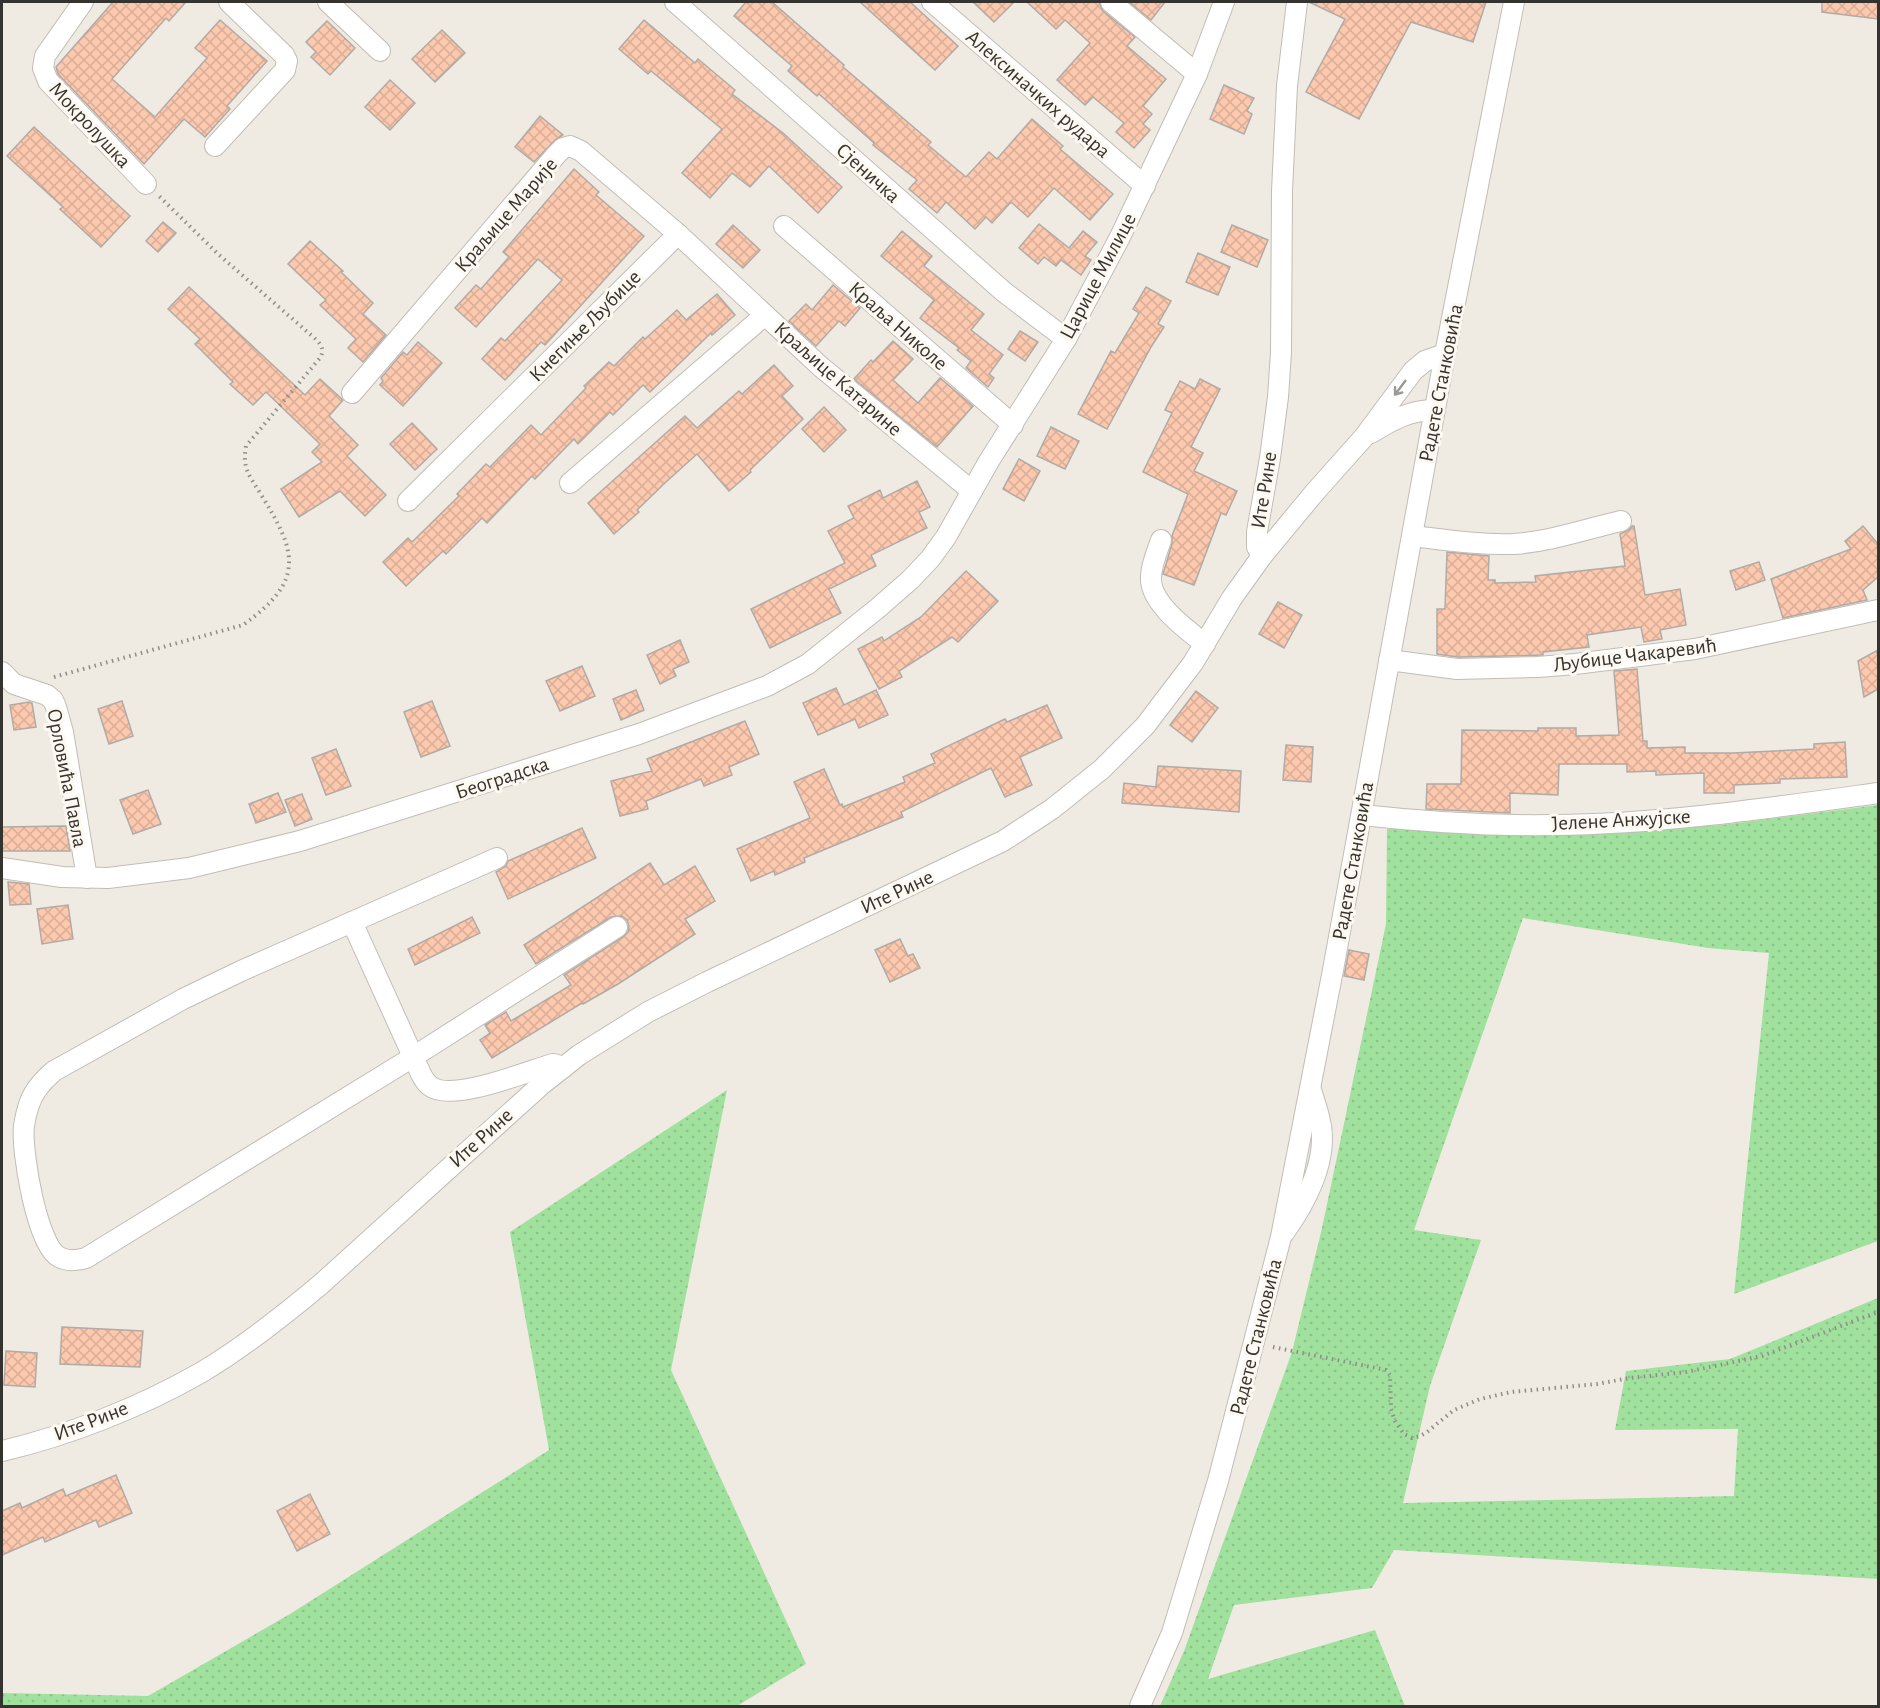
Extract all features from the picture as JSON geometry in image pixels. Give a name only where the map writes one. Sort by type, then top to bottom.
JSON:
[{"type":"street","name":"Мокролушка","points":[[83,2],[45,56],[43,68],[48,81],[146,184]]},
{"type":"street","points":[[215,146],[285,69],[287,61],[284,55],[229,2]]},
{"type":"street","points":[[328,2],[380,51]]},
{"type":"street","name":"Сјеничка","points":[[675,2],[1004,292],[1066,339]]},
{"type":"street","name":"Алексиначких рудара","points":[[932,2],[1145,186]]},
{"type":"street","points":[[1111,2],[1197,74]]},
{"type":"street","name":"Царице Милице","points":[[946,537],[1066,339],[1145,186],[1197,74],[1224,2]]},
{"type":"street","name":"Ите Рине","points":[[2,1451],[105,1418],[200,1373],[228,1356],[292,1309],[491,1129],[586,1050],[648,1012],[707,982],[942,871],[1023,830],[1059,804],[1145,726],[1179,683],[1232,598],[1262,556],[1257,547],[1257,532],[1278,397],[1286,107],[1290,46],[1297,2]]},
{"type":"street","name":"Радете Станковића","points":[[1140,1707],[1172,1633],[1218,1481],[1281,1237],[1362,815],[1445,354],[1514,2]]},
{"type":"street","name":"Краљице Марије","points":[[352,393],[563,148],[570,146],[576,148],[678,234]]},
{"type":"street","name":"Краља Николе","points":[[784,226],[1013,425]]},
{"type":"street","points":[[678,234],[765,315]]},
{"type":"street","name":"Кнегиње Љубице","points":[[408,501],[678,234]]},
{"type":"street","name":"Краљице Катарине","points":[[570,483],[765,315],[821,368],[972,491]]},
{"type":"street","points":[[1262,556],[1364,437],[1413,371],[1425,361],[1445,354]]},
{"type":"street","points":[[1364,437],[1406,414],[1420,410],[1435,410]]},
{"type":"street","points":[[1413,536],[1483,544],[1515,544],[1538,541],[1621,521]]},
{"type":"street","name":"Београдска","points":[[2,868],[62,877],[108,878],[189,868],[300,841],[628,738],[767,686],[808,664],[910,580],[930,559],[946,537]]},
{"type":"street","points":[[1161,540],[1151,572],[1151,583],[1169,614],[1205,644]]},
{"type":"street","name":"Љубице Чакаревић","points":[[1389,660],[1456,669],[1575,664],[1695,649],[1878,610]]},
{"type":"street","name":"Орловића Павла","points":[[2,672],[14,684],[47,695],[56,707],[63,732],[87,878]]},
{"type":"street","name":"Јелене Анжујске","points":[[1362,815],[1443,823],[1497,825],[1629,822],[1730,813],[1878,793]]},
{"type":"street","points":[[497,858],[241,971],[183,999],[54,1071],[38,1085],[28,1106],[24,1128],[31,1192],[42,1234],[48,1247],[58,1257],[71,1261],[86,1258],[413,1057],[617,927]]},
{"type":"street","points":[[352,922],[421,1074],[430,1087],[446,1091],[464,1090],[553,1064],[564,1067]]},
{"type":"path","points":[[53,677],[243,625],[257,616],[278,593],[288,576],[289,550],[281,527],[243,460],[246,446],[320,358],[323,353],[322,348],[311,335],[218,254],[146,184]]},
{"type":"path","points":[[1254,1342],[1386,1370],[1390,1375],[1391,1409],[1395,1421],[1404,1434],[1412,1438],[1427,1432],[1454,1410],[1480,1399],[1511,1392],[1597,1384],[1686,1372],[1762,1356],[1878,1312]]},
{"type":"green space","points":[[1878,805],[1878,1241],[1734,1294],[1769,953],[1708,948],[1523,918],[1414,1230],[1481,1240],[1430,1386],[1403,1503],[1734,1496],[1738,1429],[1615,1430],[1626,1371],[1730,1359],[1878,1298],[1878,1579],[1394,1550],[1372,1588],[1234,1605],[1208,1679],[1375,1630],[1405,1706],[1160,1706],[1184,1651],[1292,1352],[1322,1228],[1386,924],[1387,829],[1617,832],[1721,825]]},
{"type":"green space","points":[[727,1090],[671,1370],[806,1664],[737,1706],[2,1706],[2,1693],[148,1696],[290,1614],[549,1450],[510,1232]]},
{"type":"building","points":[[113,2],[186,2],[169,21],[166,18],[112,79],[155,117],[207,58],[195,48],[220,20],[267,61],[227,106],[230,109],[205,137],[184,119],[144,164],[58,74],[56,67]]},
{"type":"building","points":[[746,2],[772,2],[844,65],[843,67],[931,142],[928,145],[966,177],[989,152],[997,159],[1032,119],[1063,146],[1060,149],[1113,194],[1090,220],[1054,188],[1028,217],[1011,202],[992,223],[986,217],[975,229],[946,202],[937,213],[909,189],[917,180],[873,145],[874,143],[819,94],[817,96],[788,71],[792,66],[734,16]]},
{"type":"building","points":[[860,2],[910,2],[958,46],[935,70]]},
{"type":"building","points":[[973,2],[1014,2],[994,22]]},
{"type":"building","points":[[1027,2],[1099,2],[1103,11],[1135,37],[1127,46],[1166,79],[1143,106],[1152,114],[1143,124],[1150,130],[1134,148],[1116,132],[1124,123],[1093,97],[1085,105],[1057,80],[1090,43],[1065,20],[1056,29]]},
{"type":"building","points":[[1129,2],[1165,2],[1151,20]]},
{"type":"building","points":[[1309,2],[1486,2],[1473,42],[1411,22],[1359,119],[1306,92],[1345,19]]},
{"type":"building","points":[[1822,2],[1878,2],[1878,19],[1822,12]]},
{"type":"building","points":[[644,20],[695,63],[698,59],[735,90],[732,94],[783,133],[842,187],[818,213],[769,166],[750,187],[732,173],[710,198],[682,173],[722,129],[651,71],[648,74],[619,49]]},
{"type":"building","points":[[327,21],[355,48],[330,75],[311,57],[316,52],[306,42]]},
{"type":"building","points":[[442,30],[465,53],[435,82],[412,59]]},
{"type":"building","points":[[390,80],[415,103],[390,130],[365,107]]},
{"type":"building","points":[[1224,85],[1254,98],[1247,111],[1252,114],[1244,134],[1210,119]]},
{"type":"building","points":[[540,116],[563,135],[534,162],[515,147]]},
{"type":"building","points":[[34,127],[130,216],[101,247],[60,209],[63,207],[7,156]]},
{"type":"building","points":[[574,169],[599,192],[596,195],[644,236],[545,345],[541,342],[505,380],[482,359],[501,338],[505,341],[562,280],[538,259],[476,327],[455,308],[476,285],[481,289],[509,257],[503,252]]},
{"type":"building","points":[[163,222],[176,233],[158,252],[146,241]]},
{"type":"building","points":[[1039,224],[1069,248],[1083,231],[1097,242],[1085,256],[1091,260],[1081,275],[1061,260],[1056,266],[1044,257],[1038,264],[1019,248]]},
{"type":"building","points":[[733,225],[760,250],[743,268],[716,244]]},
{"type":"building","points":[[1232,225],[1268,240],[1257,267],[1221,252]]},
{"type":"building","points":[[902,231],[932,256],[924,266],[984,314],[971,330],[1003,355],[989,374],[994,378],[988,387],[966,368],[971,361],[957,350],[959,348],[920,318],[934,300],[881,256]]},
{"type":"building","points":[[310,241],[373,303],[363,314],[386,335],[363,362],[348,348],[356,339],[320,305],[326,300],[288,264]]},
{"type":"building","points":[[1198,253],[1230,267],[1218,295],[1186,282]]},
{"type":"building","points":[[833,285],[860,308],[845,326],[839,321],[816,346],[789,321],[806,304],[812,310]]},
{"type":"building","points":[[189,287],[305,395],[320,379],[343,400],[329,416],[358,445],[347,456],[386,495],[365,516],[340,491],[299,517],[281,489],[322,462],[312,452],[320,444],[266,392],[253,405],[230,384],[233,382],[195,344],[200,339],[168,309]]},
{"type":"building","points":[[1146,287],[1171,301],[1158,324],[1164,327],[1107,429],[1078,414],[1111,351],[1115,353],[1139,313],[1133,309]]},
{"type":"building","points":[[717,294],[735,315],[712,335],[711,333],[650,392],[643,385],[613,415],[610,412],[578,444],[574,439],[535,479],[532,476],[487,523],[482,518],[446,554],[443,551],[406,586],[383,562],[408,538],[412,542],[459,496],[457,494],[486,464],[490,467],[531,425],[541,435],[586,388],[584,386],[609,362],[614,366],[643,337],[645,339],[677,310],[686,320]]},
{"type":"building","points":[[1020,331],[1038,342],[1025,361],[1008,349]]},
{"type":"building","points":[[893,341],[913,359],[893,380],[918,403],[940,378],[973,406],[937,447],[854,379]]},
{"type":"building","points":[[418,342],[442,363],[403,406],[380,385],[383,381],[381,378],[403,352],[407,355]]},
{"type":"building","points":[[774,365],[793,386],[782,396],[803,419],[729,491],[697,454],[614,534],[588,503],[685,416],[697,428],[739,391],[742,394]]},
{"type":"building","points":[[1200,379],[1220,389],[1191,447],[1203,453],[1194,471],[1237,491],[1226,515],[1221,513],[1194,585],[1163,574],[1172,544],[1172,536],[1188,494],[1143,472],[1172,413],[1165,410],[1180,381],[1195,389]]},
{"type":"building","points":[[824,407],[846,430],[824,452],[802,429]]},
{"type":"building","points":[[412,423],[437,449],[415,470],[390,444]]},
{"type":"building","points":[[1051,427],[1079,441],[1065,469],[1037,456]]},
{"type":"building","points":[[1019,459],[1040,471],[1024,501],[1003,489]]},
{"type":"building","points":[[917,481],[930,507],[919,512],[927,528],[871,555],[876,566],[829,589],[841,613],[770,648],[751,609],[845,563],[828,531],[854,518],[848,506],[880,490],[883,498]]},
{"type":"building","points":[[1634,526],[1645,595],[1680,589],[1686,625],[1660,630],[1662,639],[1644,642],[1641,627],[1587,635],[1589,647],[1543,652],[1543,655],[1458,657],[1437,654],[1437,609],[1445,609],[1447,552],[1489,556],[1488,580],[1495,580],[1495,583],[1536,582],[1535,576],[1625,566],[1620,534]]},
{"type":"building","points":[[1863,526],[1878,544],[1878,577],[1863,590],[1867,600],[1783,618],[1771,579],[1851,549],[1845,541]]},
{"type":"building","points":[[1759,562],[1765,580],[1736,590],[1730,571]]},
{"type":"building","points":[[966,571],[998,601],[958,642],[952,637],[899,671],[902,677],[879,689],[858,649],[882,637],[884,641],[921,617]]},
{"type":"building","points":[[1278,602],[1302,615],[1284,648],[1259,634]]},
{"type":"building","points":[[680,640],[689,662],[673,669],[676,676],[660,684],[647,655]]},
{"type":"building","points":[[1878,650],[1878,689],[1864,697],[1858,661]]},
{"type":"building","points":[[582,666],[595,696],[560,711],[546,681]]},
{"type":"building","points":[[1637,669],[1643,741],[1647,741],[1647,748],[1685,747],[1685,753],[1733,753],[1814,749],[1814,744],[1845,742],[1847,777],[1780,779],[1780,783],[1734,785],[1734,793],[1704,793],[1704,773],[1656,775],[1656,771],[1627,772],[1627,764],[1559,764],[1558,795],[1510,793],[1510,813],[1426,809],[1427,784],[1461,784],[1462,730],[1538,731],[1538,728],[1576,728],[1576,736],[1619,735],[1614,671]]},
{"type":"building","points":[[836,688],[844,705],[876,690],[888,715],[859,728],[855,719],[818,735],[803,703]]},
{"type":"building","points":[[636,690],[644,710],[621,720],[613,699]]},
{"type":"building","points":[[1196,691],[1218,708],[1192,742],[1170,725]]},
{"type":"building","points":[[122,701],[133,736],[109,744],[98,709]]},
{"type":"building","points":[[432,701],[450,746],[421,757],[404,712]]},
{"type":"building","points":[[32,703],[36,727],[14,730],[10,705]]},
{"type":"building","points":[[1047,705],[1062,738],[1020,757],[1032,785],[1005,797],[991,768],[901,812],[903,817],[804,858],[805,862],[775,875],[774,871],[751,881],[737,849],[810,818],[794,782],[824,769],[843,807],[905,782],[903,777],[935,763],[931,754],[1005,719],[1007,722]]},
{"type":"building","points":[[745,721],[759,754],[729,767],[732,775],[704,786],[701,779],[646,801],[648,809],[620,816],[611,781],[652,771],[647,759]]},
{"type":"building","points":[[1286,745],[1313,747],[1311,782],[1283,780]]},
{"type":"building","points":[[336,749],[351,786],[326,795],[312,758]]},
{"type":"building","points":[[1158,766],[1241,771],[1239,812],[1122,803],[1124,783],[1156,787]]},
{"type":"building","points":[[148,790],[161,824],[133,834],[120,800]]},
{"type":"building","points":[[278,793],[286,812],[256,823],[249,804]]},
{"type":"building","points":[[302,794],[312,819],[295,826],[285,800]]},
{"type":"building","points":[[66,826],[70,851],[2,851],[2,827]]},
{"type":"building","points":[[582,828],[596,858],[508,899],[496,872],[506,866],[508,861]]},
{"type":"building","points":[[650,863],[664,885],[695,866],[715,901],[685,919],[695,934],[618,984],[582,1003],[492,1058],[480,1040],[490,1033],[485,1025],[506,1012],[511,1021],[571,985],[564,975],[623,937],[628,932],[629,926],[627,920],[622,916],[611,917],[536,964],[524,945]]},
{"type":"building","points":[[8,882],[29,884],[31,904],[10,905]]},
{"type":"building","points":[[68,905],[73,939],[42,944],[37,909]]},
{"type":"building","points":[[472,917],[480,933],[415,965],[408,949]]},
{"type":"building","points":[[900,939],[908,956],[913,954],[920,968],[890,982],[875,950]]},
{"type":"building","points":[[1349,950],[1369,954],[1364,980],[1344,976]]},
{"type":"building","points":[[62,1327],[143,1331],[140,1367],[60,1364]]},
{"type":"building","points":[[6,1351],[37,1353],[35,1387],[4,1385]]},
{"type":"building","points":[[116,1475],[132,1513],[99,1527],[96,1520],[45,1542],[43,1537],[2,1555],[2,1511],[20,1503],[22,1508],[63,1489],[66,1496]]},
{"type":"building","points":[[310,1494],[330,1534],[297,1551],[277,1511]]}]
